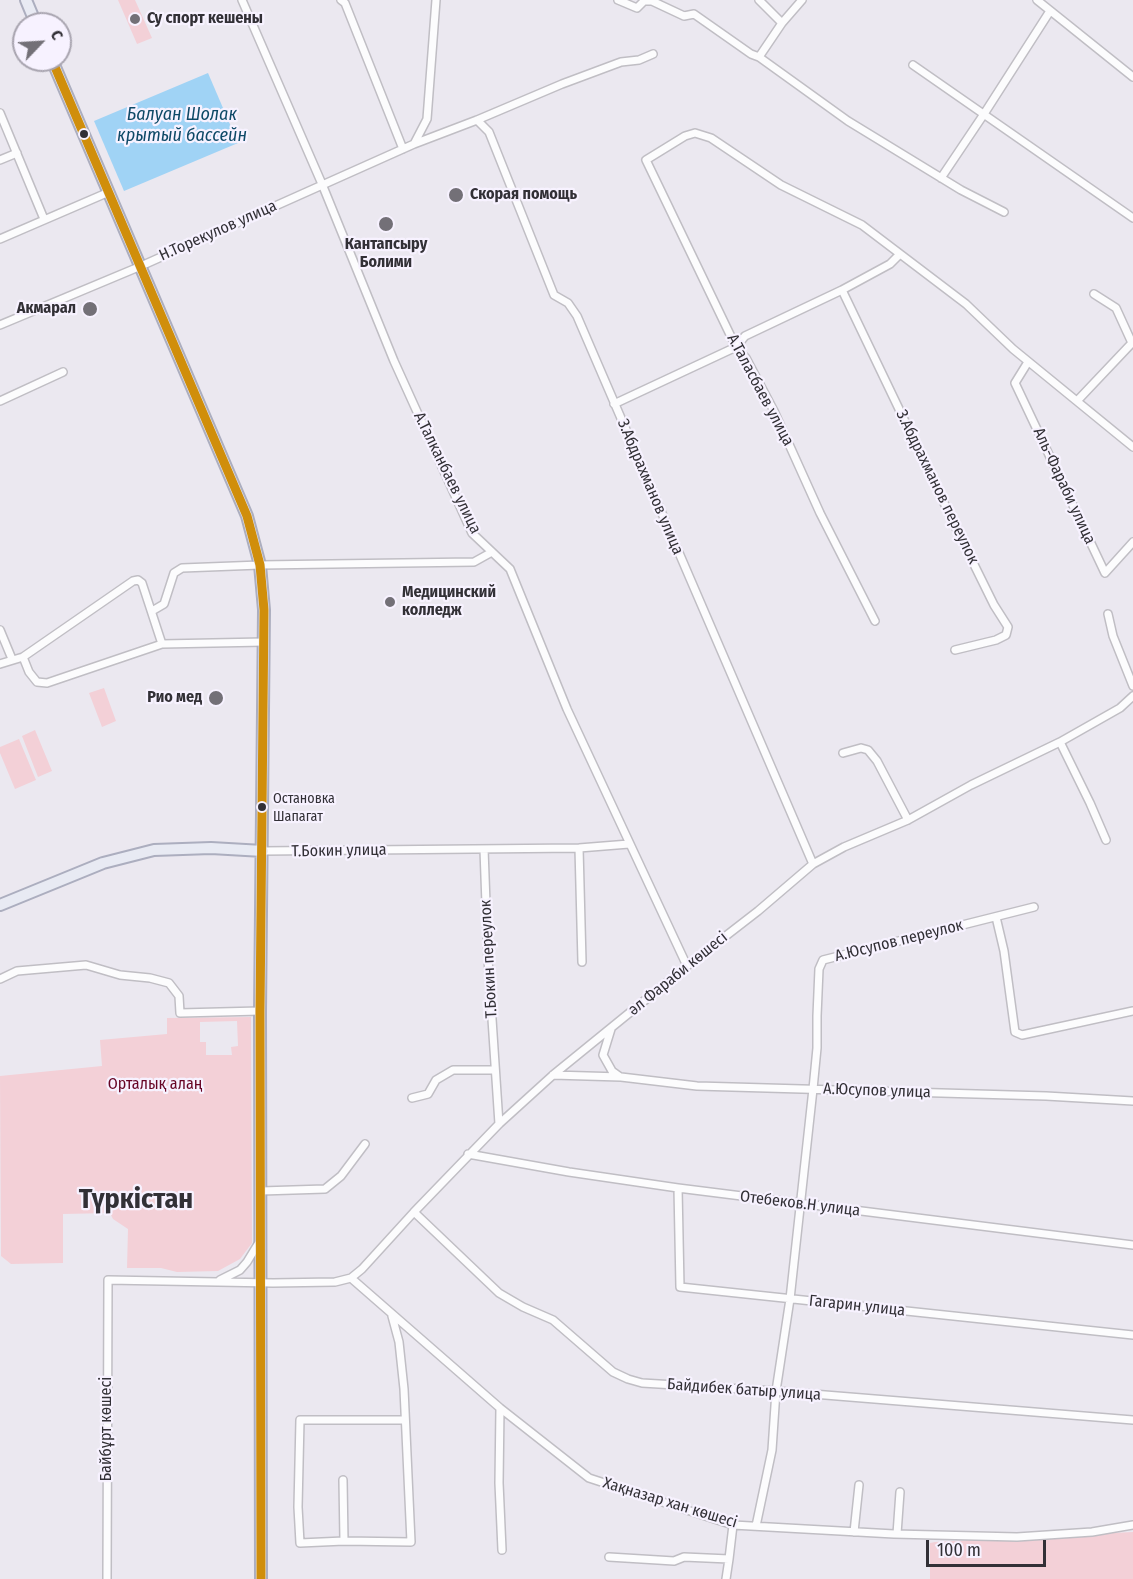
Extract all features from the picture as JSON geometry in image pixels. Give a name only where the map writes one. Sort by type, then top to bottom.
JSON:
[{"type":"main road","points":[[57,72],[247,516],[260,564],[264,610],[260,1011],[261,1579]]},
{"type":"main road","name":"Т.Бокин улица","points":[[0,905],[103,863],[154,850],[211,848],[263,851]]},
{"type":"street","name":"А.Талканбаев улица","points":[[243,0],[322,184],[394,361],[472,533],[510,569],[567,709],[687,966]]},
{"type":"street","points":[[342,0],[403,149]]},
{"type":"street","points":[[414,144],[427,119],[436,0]]},
{"type":"street","points":[[618,0],[637,8],[644,1],[652,1],[684,16],[694,14],[848,121],[941,178],[1004,212]]},
{"type":"street","points":[[759,0],[783,23]]},
{"type":"street","points":[[759,57],[802,0]]},
{"type":"street","points":[[1042,2],[1050,11],[1133,77]]},
{"type":"street","points":[[941,178],[1050,11]]},
{"type":"street","name":"Н.Торекулов улица","points":[[0,326],[141,266],[414,144],[562,84],[621,62],[639,60],[653,54]]},
{"type":"street","points":[[913,65],[1133,218]]},
{"type":"street","points":[[0,113],[44,219]]},
{"type":"street","name":"З.Абдрахманов улица","points":[[477,120],[489,132],[554,295],[568,303],[577,316],[813,864]]},
{"type":"street","name":"А.Таласбаев улица","points":[[875,621],[820,513],[774,411],[746,358],[735,347],[646,160],[685,136],[695,133],[711,138],[781,185],[862,225],[900,254]]},
{"type":"street","points":[[0,160],[17,153]]},
{"type":"street","points":[[0,239],[109,192]]},
{"type":"street","points":[[614,404],[735,347],[745,336],[842,290],[890,264],[900,254],[966,304],[1028,362],[1133,447]]},
{"type":"street","name":"З.Абдрахманов переулок","points":[[842,290],[957,530],[994,605],[1008,627],[1006,635],[996,640],[955,650]]},
{"type":"street","points":[[1077,401],[1132,343],[1116,308],[1094,294]]},
{"type":"street","name":"Аль-Фараби улица","points":[[1028,362],[1015,383],[1105,573],[1133,542]]},
{"type":"street","points":[[0,401],[63,372]]},
{"type":"street","points":[[152,611],[164,603],[176,570],[182,568],[260,564],[474,562],[492,552]]},
{"type":"street","points":[[0,664],[23,657],[133,581],[138,580],[142,583],[162,644]]},
{"type":"street","points":[[1108,614],[1113,636],[1133,686]]},
{"type":"street","points":[[0,630],[12,659]]},
{"type":"street","points":[[23,657],[29,672],[37,682],[47,683],[162,644],[264,642]]},
{"type":"street","name":"әл Фараби көшесі","points":[[351,1278],[498,1124],[554,1075],[813,864],[844,847],[908,820],[971,785],[1060,742],[1120,708],[1133,696]]},
{"type":"street","points":[[1060,742],[1106,840]]},
{"type":"street","points":[[843,753],[861,748],[868,750],[877,761],[908,820]]},
{"type":"street","name":"Т.Бокин улица","points":[[263,851],[579,848],[629,844]]},
{"type":"street","points":[[579,848],[582,962]]},
{"type":"street","name":"Т.Бокин переулок","points":[[484,849],[494,1070]]},
{"type":"street","name":"А.Юсупов переулок","points":[[813,1089],[817,1048],[816,1016],[819,969],[823,960],[1034,907]]},
{"type":"street","points":[[996,917],[1006,962],[1016,1032],[1022,1035],[1133,1011]]},
{"type":"street","points":[[0,979],[17,971],[86,965],[120,975],[150,978],[169,984],[178,996],[180,1012],[260,1011]]},
{"type":"street","points":[[611,1028],[603,1055],[612,1071],[621,1077]]},
{"type":"street","points":[[412,1098],[428,1094],[436,1080],[453,1070],[494,1070],[498,1124]]},
{"type":"street","name":"А.Юсупов улица","points":[[554,1075],[621,1077],[697,1086],[1046,1096],[1133,1101]]},
{"type":"street","points":[[756,1526],[772,1450],[776,1391],[790,1299],[813,1089]]},
{"type":"street","points":[[261,1191],[325,1189],[341,1176],[365,1144]]},
{"type":"street","name":"Отебеков.Н улица","points":[[468,1154],[678,1188],[1133,1245]]},
{"type":"street","name":"Гагарин улица","points":[[678,1188],[680,1287],[1133,1335]]},
{"type":"street","name":"Байдибек батыр улица","points":[[414,1212],[499,1293],[553,1320],[613,1372],[628,1379],[642,1383],[776,1391],[1133,1420]]},
{"type":"street","points":[[218,1281],[240,1270],[256,1248],[262,1233]]},
{"type":"street","points":[[218,1281],[335,1282],[351,1278]]},
{"type":"street","name":"Хақназар хан көшесі","points":[[351,1278],[500,1408],[589,1478],[733,1526],[1017,1537],[1092,1532],[1133,1525]]},
{"type":"street","name":"Байбұрт көшесі","points":[[107,1579],[108,1280],[218,1281]]},
{"type":"street","points":[[392,1316],[401,1359],[405,1420],[411,1542],[300,1543],[298,1507],[300,1420],[405,1420]]},
{"type":"street","points":[[500,1408],[499,1483],[502,1550]]},
{"type":"street","points":[[343,1480],[344,1541]]},
{"type":"street","points":[[854,1532],[859,1485]]},
{"type":"street","points":[[897,1534],[900,1492]]},
{"type":"street","points":[[726,1579],[733,1526]]},
{"type":"street","points":[[609,1557],[674,1561],[684,1557],[729,1559]]},
{"type":"green space","name":"Су спорт кешены","points":[[118,0],[135,0],[152,38],[137,44]]},
{"type":"green space","points":[[104,688],[116,721],[102,727],[89,693]]},
{"type":"green space","points":[[35,730],[52,771],[38,777],[22,736]]},
{"type":"green space","points":[[19,739],[36,780],[15,789],[0,753],[0,747]]},
{"type":"green space","name":"Орталық алаң","points":[[251,1017],[252,1243],[240,1259],[218,1271],[177,1272],[161,1268],[127,1268],[128,1229],[113,1219],[110,1213],[63,1214],[63,1263],[11,1264],[1,1256],[0,1076],[102,1066],[100,1040],[167,1034],[167,1018]],"holes":[[[237,1021],[238,1046],[231,1047],[232,1055],[206,1055],[206,1042],[200,1042],[200,1022]]]},
{"type":"green space","points":[[1133,1532],[1133,1579],[930,1579],[930,1543]]},
{"type":"water","name":"Балуан Шолак крытый бассейн","points":[[208,73],[238,143],[124,191],[94,121]]},
{"type":"transit line","points":[[57,72],[247,516],[260,565],[264,610],[260,1011],[261,1579]]},
{"type":"place","name":"Су спорт кешены","points":[[135,19]]},
{"type":"place","name":"Скорая помощь","points":[[456,195]]},
{"type":"place","name":"Кантапсыру Болими","points":[[386,224]]},
{"type":"place","name":"Акмарал","points":[[90,309]]},
{"type":"place","name":"Медицинский колледж","points":[[390,602]]},
{"type":"place","name":"Рио мед","points":[[216,698]]},
{"type":"place","name":"Остановка Шапагат","points":[[262,807]]},
{"type":"district","name":"Түркістан","points":[[136,1200]]}]
